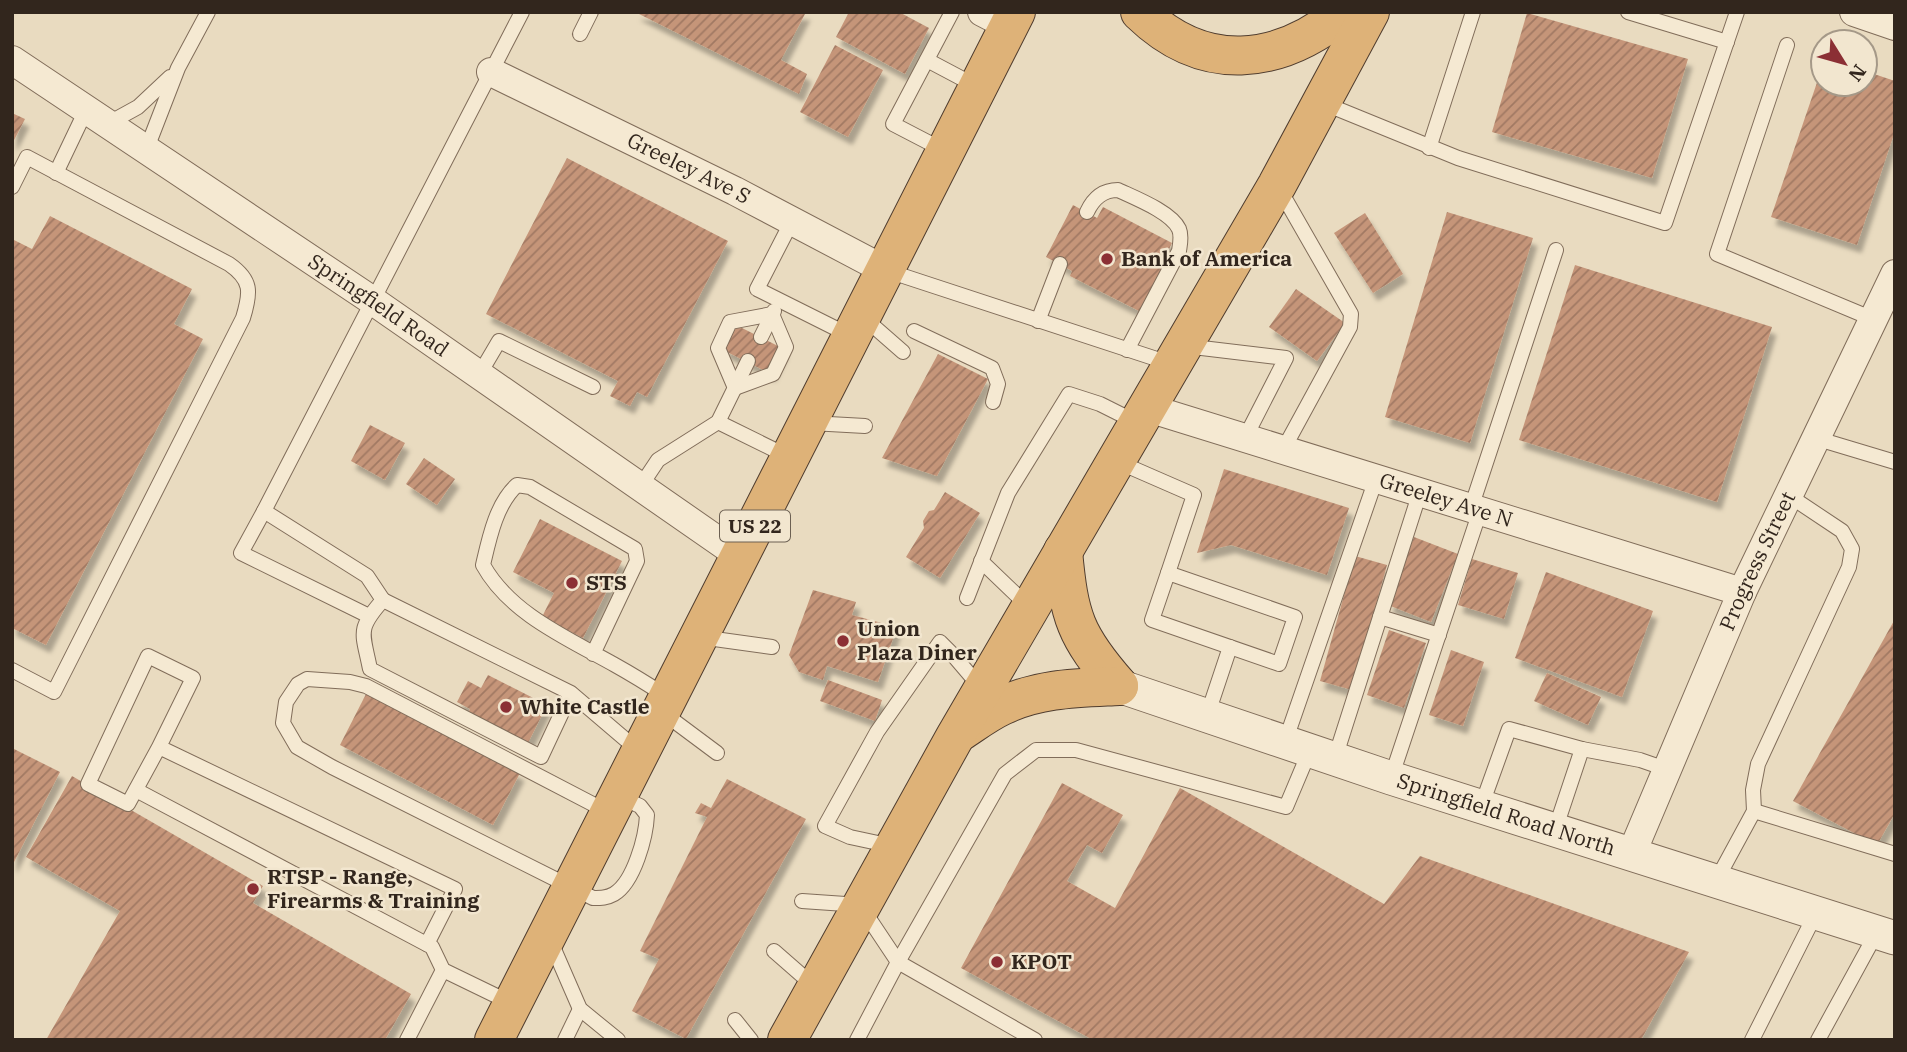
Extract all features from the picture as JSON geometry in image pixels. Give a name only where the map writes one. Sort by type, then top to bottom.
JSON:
[{"type":"highway","points":[[1140,12],[1160,31],[1188,46],[1202,52],[1238,57],[1289,46],[1308,38],[1344,12]]},
{"type":"highway","points":[[786,1040],[956,735],[1277,185],[1370,12]]},
{"type":"highway","name":"US 22","points":[[494,1040],[979,87],[1003,17]]},
{"type":"highway","points":[[1063,551],[1066,590],[1073,619],[1094,657],[1119,686]]},
{"type":"highway","points":[[956,735],[1001,706],[1034,694],[1067,688],[1119,686]]},
{"type":"street","points":[[1854,12],[1895,26]]},
{"type":"street","name":"Springfield Road","points":[[12,60],[373,301],[740,556]]},
{"type":"street","name":"Greeley Ave S","points":[[491,72],[885,270]]},
{"type":"street","name":"Progress Street","points":[[1631,855],[1742,592],[1895,274]]},
{"type":"street","name":"Greeley Ave N","points":[[1143,416],[1245,438],[1742,592]]},
{"type":"street","name":"Springfield Road North","points":[[1119,686],[1391,778],[1886,935]]},
{"type":"lane","points":[[147,148],[178,68],[208,12]]},
{"type":"lane","points":[[369,616],[241,553],[522,12]]},
{"type":"lane","points":[[580,34],[591,12]]},
{"type":"lane","points":[[946,151],[893,124],[952,12]]},
{"type":"lane","points":[[1429,148],[1473,12]]},
{"type":"lane","points":[[1628,12],[1727,42]]},
{"type":"lane","points":[[1322,102],[1429,148],[1665,223],[1737,12]]},
{"type":"lane","points":[[1787,46],[1717,254],[1873,319]]},
{"type":"lane","points":[[927,60],[979,87]]},
{"type":"lane","points":[[55,173],[98,116],[138,107],[178,68]]},
{"type":"lane","points":[[12,187],[27,157],[229,264],[240,272],[248,286],[248,300],[243,318],[54,692],[12,670]]},
{"type":"lane","points":[[1277,185],[1351,314],[1350,327],[1283,450]]},
{"type":"lane","points":[[1087,212],[1098,196],[1118,190],[1164,214],[1179,228],[1179,251],[1127,350]]},
{"type":"lane","points":[[792,221],[757,289],[780,300],[857,326],[903,352]]},
{"type":"lane","points":[[1391,778],[1439,635],[1556,250]]},
{"type":"lane","points":[[1038,321],[1060,264]]},
{"type":"lane","points":[[885,270],[1127,350],[1178,356],[1286,358],[1245,438]]},
{"type":"lane","points":[[761,337],[780,300]]},
{"type":"lane","points":[[735,388],[773,374],[786,347],[772,314]]},
{"type":"lane","points":[[735,388],[718,348],[730,322],[772,314]]},
{"type":"lane","points":[[914,331],[992,368],[998,384],[993,402]]},
{"type":"lane","points":[[479,375],[499,341],[593,387]]},
{"type":"lane","points":[[639,487],[658,460],[718,422],[748,361]]},
{"type":"lane","points":[[967,598],[1008,494],[1069,394],[1143,416]]},
{"type":"lane","points":[[718,422],[790,457]]},
{"type":"lane","points":[[807,423],[866,426]]},
{"type":"lane","points":[[1815,438],[1895,462]]},
{"type":"lane","points":[[1116,461],[1194,495],[1152,620],[1279,664],[1295,617],[1168,573]]},
{"type":"lane","points":[[1310,750],[1376,479]]},
{"type":"lane","points":[[593,654],[637,561],[635,549],[530,487],[517,485],[511,491],[491,530],[483,565],[491,580],[533,617],[593,654],[664,704],[717,753]]},
{"type":"lane","points":[[857,1040],[1005,774],[1035,750],[1076,750],[1286,807],[1310,750],[1380,617],[1420,492]]},
{"type":"lane","points":[[1716,881],[1754,811],[1753,790],[1758,764],[1849,568],[1852,549],[1842,531],[1788,495]]},
{"type":"lane","points":[[264,511],[367,576],[383,600],[571,693],[640,752]]},
{"type":"lane","points":[[981,561],[1030,608]]},
{"type":"lane","points":[[383,600],[369,616],[363,630],[370,669],[541,757],[571,693]]},
{"type":"lane","points":[[1380,617],[1439,635]]},
{"type":"lane","points":[[699,636],[772,647]]},
{"type":"lane","points":[[893,847],[850,837],[825,826],[877,732],[940,642],[982,690]]},
{"type":"lane","points":[[1207,716],[1230,647]]},
{"type":"lane","points":[[148,656],[193,678],[136,790],[128,804],[88,784],[148,656]]},
{"type":"lane","points":[[571,888],[297,747],[283,723],[286,702],[298,684],[307,679],[366,686],[613,805]]},
{"type":"lane","points":[[1481,807],[1509,729],[1666,769]]},
{"type":"lane","points":[[159,747],[455,889],[427,944]]},
{"type":"lane","points":[[1555,830],[1582,749]]},
{"type":"lane","points":[[136,790],[427,944],[432,947],[443,970],[512,1003]]},
{"type":"lane","points":[[1754,811],[1895,854]]},
{"type":"lane","points":[[802,901],[860,905],[898,962],[1035,1040]]},
{"type":"lane","points":[[1752,1040],[1815,913]]},
{"type":"lane","points":[[547,934],[580,1009],[618,1040]]},
{"type":"lane","points":[[1818,1040],[1886,935]]},
{"type":"lane","points":[[774,951],[815,987]]},
{"type":"lane","points":[[407,1040],[443,970]]},
{"type":"lane","points":[[565,1040],[580,1009]]},
{"type":"lane","points":[[735,1020],[751,1040]]},
{"type":"building","points":[[635,12],[806,12],[781,60],[807,74],[799,94]]},
{"type":"building","points":[[849,12],[899,12],[929,28],[905,74],[836,37]]},
{"type":"building","points":[[1527,13],[1688,59],[1652,178],[1492,132]]},
{"type":"building","points":[[835,45],[883,70],[848,137],[800,112]]},
{"type":"building","points":[[1879,76],[1895,81],[1895,131],[1857,245],[1771,217],[1812,98],[1879,98]]},
{"type":"building","points":[[12,113],[25,119],[12,144]]},
{"type":"building","points":[[567,158],[728,241],[647,397],[637,392],[630,406],[610,396],[618,381],[486,314]]},
{"type":"building","name":"Bank of America","points":[[1073,205],[1097,218],[1103,207],[1172,243],[1163,261],[1168,264],[1143,313],[1070,276],[1072,271],[1046,257]]},
{"type":"building","points":[[1447,212],[1533,238],[1470,443],[1385,417]]},
{"type":"building","points":[[1365,213],[1403,274],[1373,293],[1334,233]]},
{"type":"building","points":[[50,216],[192,289],[174,324],[203,339],[46,645],[12,628],[12,239],[32,249]]},
{"type":"building","points":[[1575,265],[1772,327],[1717,502],[1519,440]]},
{"type":"building","points":[[1296,289],[1345,323],[1317,361],[1269,327]]},
{"type":"building","points":[[736,325],[784,349],[771,374],[723,350]]},
{"type":"building","points":[[938,354],[988,379],[937,476],[882,458]]},
{"type":"building","points":[[370,425],[405,443],[385,480],[351,461]]},
{"type":"building","points":[[424,458],[455,479],[437,505],[406,484]]},
{"type":"building","points":[[1224,469],[1349,508],[1327,575],[1231,545],[1197,553]]},
{"type":"building","points":[[945,492],[980,513],[940,578],[906,557],[924,528],[923,521],[929,511],[934,510]]},
{"type":"building","name":"STS","points":[[540,519],[622,561],[583,638],[542,617],[554,593],[513,572]]},
{"type":"building","points":[[1414,537],[1458,554],[1431,622],[1388,605]]},
{"type":"building","points":[[1355,556],[1387,565],[1352,690],[1320,681]]},
{"type":"building","points":[[1472,559],[1518,573],[1504,619],[1458,605]]},
{"type":"building","points":[[1546,572],[1653,611],[1622,697],[1515,658]]},
{"type":"building","name":"Union Plaza Diner","points":[[813,590],[856,602],[852,615],[897,627],[878,682],[827,666],[823,680],[799,672],[789,655]]},
{"type":"building","points":[[1895,619],[1895,813],[1877,845],[1793,801]]},
{"type":"building","points":[[1389,630],[1426,643],[1404,708],[1367,695]]},
{"type":"building","points":[[1451,650],[1484,662],[1463,726],[1429,715]]},
{"type":"building","points":[[1547,673],[1601,697],[1588,725],[1534,701]]},
{"type":"building","name":"White Castle","points":[[488,675],[547,705],[528,743],[468,713],[470,709],[457,702],[468,681],[481,688]]},
{"type":"building","points":[[828,680],[882,700],[875,721],[820,701]]},
{"type":"building","points":[[366,694],[520,773],[493,825],[340,745]]},
{"type":"building","points":[[12,748],[60,772],[12,866]]},
{"type":"building","points":[[72,776],[263,886],[253,903],[411,994],[385,1040],[46,1040],[120,911],[26,857]]},
{"type":"building","points":[[727,779],[806,819],[686,1039],[632,1011],[659,959],[640,951],[707,817],[695,813],[701,803],[711,808]]},
{"type":"building","points":[[1062,783],[1123,815],[1102,853],[1087,845],[1067,881],[1115,908],[1180,788],[1384,904],[1420,856],[1689,952],[1641,1040],[1093,1040],[961,968]]},
{"type":"place","name":"Bank of America","points":[[1107,259]]},
{"type":"place","name":"STS","points":[[572,583]]},
{"type":"place","name":"Union Plaza Diner","points":[[843,641]]},
{"type":"place","name":"White Castle","points":[[506,707]]},
{"type":"place","name":"RTSP - Range, Firearms & Training","points":[[253,889]]},
{"type":"place","name":"KPOT","points":[[997,962]]}]
